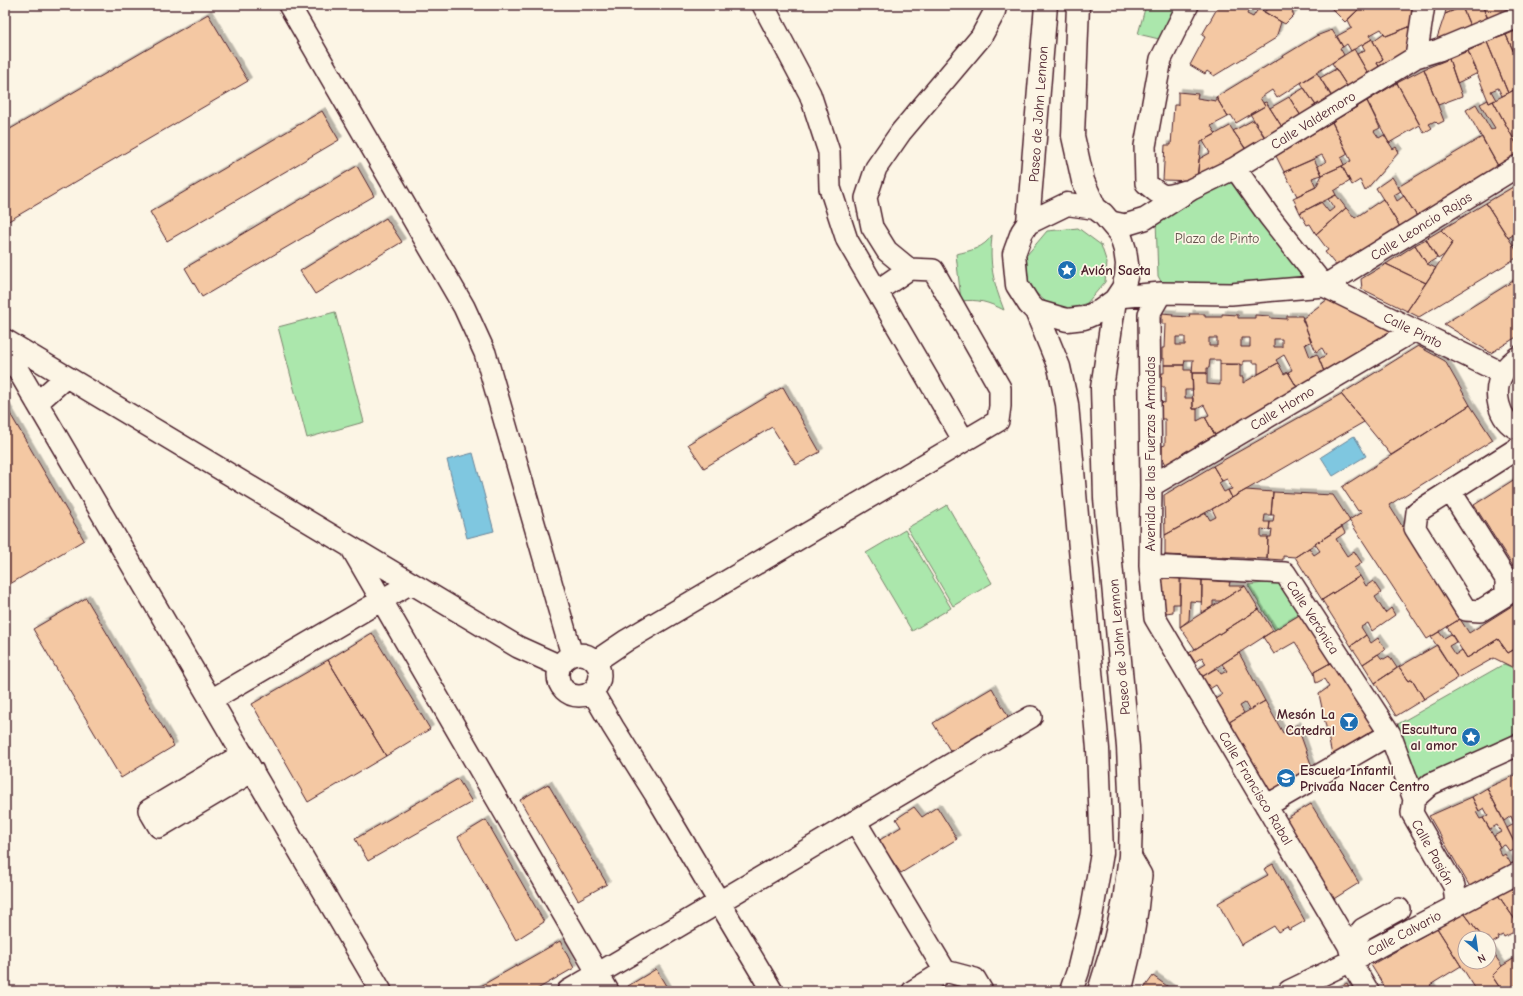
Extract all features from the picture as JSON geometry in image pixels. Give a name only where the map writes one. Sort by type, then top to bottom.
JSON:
[{"type":"highway","name":"Paseo de John Lennon","points":[[1028,223],[1046,5]]},
{"type":"highway","points":[[1036,311],[1066,320],[1084,318],[1100,311],[1116,299],[1123,288],[1126,277],[1127,264],[1125,250],[1120,234],[1111,222],[1095,208],[1083,181],[1073,136],[1078,5]]},
{"type":"highway","points":[[1074,981],[1091,917],[1102,853],[1098,749],[1067,404],[1059,367],[1036,311],[1017,285],[1014,254],[1022,232],[1028,223],[1067,204],[1095,208]]},
{"type":"highway","name":"Paseo de John Lennon","points":[[1099,991],[1115,940],[1124,901],[1130,856],[1131,815],[1128,747],[1105,498],[1102,388],[1116,299]]},
{"type":"street","points":[[5,340],[518,647],[566,660],[582,654],[590,656],[596,661],[600,668],[600,681],[596,688],[588,694],[580,696],[570,694],[559,683],[558,673],[566,660],[485,353],[464,307],[289,5]]},
{"type":"street","points":[[763,5],[810,94],[829,152],[830,188],[847,240],[964,441]]},
{"type":"street","points":[[909,269],[887,251],[872,227],[866,198],[876,168],[901,132],[981,37],[994,13],[996,5]]},
{"type":"street","points":[[1188,5],[1161,59],[1145,146],[1146,183],[1159,194],[1169,196],[1192,189]]},
{"type":"street","points":[[1416,57],[1424,5]]},
{"type":"street","name":"Calle Valdemoro","points":[[1111,222],[1125,225],[1145,219],[1192,189],[1235,168],[1416,57],[1439,50],[1518,17]]},
{"type":"street","name":"Calle Leoncio Rojas","points":[[1324,286],[1518,166]]},
{"type":"street","points":[[1235,168],[1269,216],[1324,286]]},
{"type":"street","points":[[596,661],[627,640],[998,421],[1000,388],[934,270],[909,269],[877,291]]},
{"type":"street","points":[[1116,299],[1161,293],[1231,294],[1324,286]]},
{"type":"street","name":"Calle Pinto","points":[[1324,286],[1413,331],[1502,373]]},
{"type":"street","name":"Avenida de las Fuerzas Armadas","points":[[1155,618],[1150,566],[1151,486],[1149,314],[1161,293]]},
{"type":"street","name":"Calle Horno","points":[[1151,486],[1413,331]]},
{"type":"street","points":[[5,348],[381,991]]},
{"type":"street","points":[[1518,358],[1502,373],[1498,384],[1497,397],[1500,409],[1506,419],[1518,429]]},
{"type":"street","points":[[37,403],[66,377]]},
{"type":"street","points":[[1451,492],[1506,579],[1506,595],[1480,611],[1466,610],[1415,528],[1418,512],[1518,448]]},
{"type":"street","points":[[351,548],[603,982]]},
{"type":"street","name":"Calle Verónica","points":[[1150,566],[1284,573],[1390,734]]},
{"type":"street","points":[[212,700],[411,584]]},
{"type":"street","name":"Calle Francisco Rabal","points":[[1155,618],[1351,953],[1355,969],[1368,991]]},
{"type":"street","points":[[592,691],[772,991]]},
{"type":"street","points":[[568,991],[603,982],[720,903],[1031,717]]},
{"type":"street","points":[[1266,806],[1390,734]]},
{"type":"street","name":"Calle Pasión","points":[[1390,734],[1414,798],[1412,813],[1454,886],[1456,905]]},
{"type":"street","points":[[1414,798],[1431,784],[1518,745]]},
{"type":"street","points":[[855,821],[945,971],[975,980],[982,991]]},
{"type":"street","points":[[1128,987],[1141,875],[1130,856]]},
{"type":"street","name":"Calle Calvario","points":[[1289,991],[1351,953],[1456,905],[1518,872]]},
{"type":"street","points":[[1351,953],[1363,929],[1399,908]]},
{"type":"street","points":[[913,991],[945,971]]},
{"type":"street","points":[[1066,991],[1074,981]]},
{"type":"green space","points":[[1146,5],[1176,5],[1159,39],[1138,34]]},
{"type":"green space","name":"Plaza de Pinto","points":[[1232,176],[1304,279],[1230,287],[1164,287],[1158,276],[1156,220]]},
{"type":"green space","points":[[1078,228],[1101,245],[1107,263],[1105,282],[1087,303],[1070,309],[1052,307],[1029,287],[1026,256],[1047,231]]},
{"type":"green space","points":[[992,235],[991,255],[993,273],[997,291],[1004,310],[983,302],[973,300],[961,301],[956,254],[981,246]]},
{"type":"green space","points":[[335,312],[364,422],[307,438],[278,327]]},
{"type":"green space","points":[[947,505],[992,583],[953,606],[907,528]]},
{"type":"green space","points":[[905,530],[951,608],[912,631],[866,553]]},
{"type":"green space","points":[[1279,581],[1301,614],[1275,630],[1248,585]]},
{"type":"green space","points":[[1504,664],[1516,669],[1518,672],[1518,740],[1421,786],[1398,724]]},
{"type":"water","points":[[1354,436],[1366,456],[1333,476],[1321,457]]},
{"type":"water","points":[[473,453],[494,531],[467,538],[447,460]]},
{"type":"building","points":[[1219,5],[1251,5],[1247,14],[1253,17],[1258,9],[1260,9],[1281,22],[1276,38],[1214,76],[1207,71],[1205,74],[1190,65],[1205,37],[1202,35]]},
{"type":"building","points":[[1268,5],[1299,5],[1292,12],[1294,15],[1285,24],[1264,12],[1270,7]]},
{"type":"building","points":[[1328,5],[1363,5],[1345,22]]},
{"type":"building","points":[[1363,5],[1419,5],[1414,25],[1386,36],[1381,29],[1370,35],[1372,39],[1351,51],[1347,44],[1343,47],[1337,36],[1352,28],[1348,20]]},
{"type":"building","points":[[1447,5],[1466,5],[1445,14]]},
{"type":"building","points":[[1466,5],[1482,5],[1491,25],[1473,33],[1462,7]]},
{"type":"building","points":[[1482,5],[1509,5],[1512,12],[1489,22]]},
{"type":"building","points":[[1462,7],[1473,33],[1441,46],[1437,38],[1445,14]]},
{"type":"building","points":[[208,14],[248,81],[5,223],[5,132]]},
{"type":"building","points":[[1414,25],[1406,54],[1380,68],[1377,63],[1383,59],[1373,41],[1384,33],[1386,36]]},
{"type":"building","points":[[1332,30],[1343,47],[1340,48],[1344,55],[1277,98],[1272,90],[1260,98],[1265,106],[1236,123],[1231,115],[1228,117],[1216,97],[1316,36]]},
{"type":"building","points":[[1518,30],[1518,61],[1506,35]]},
{"type":"building","points":[[1506,35],[1518,61],[1518,88],[1508,93],[1487,42]]},
{"type":"building","points":[[1372,39],[1383,59],[1377,63],[1380,68],[1369,75],[1357,54],[1365,50],[1362,45]]},
{"type":"building","points":[[1487,42],[1508,93],[1502,96],[1498,88],[1491,91],[1496,100],[1489,103],[1468,51]]},
{"type":"building","points":[[1354,49],[1369,75],[1348,88],[1332,63]]},
{"type":"building","points":[[1468,51],[1478,73],[1457,83],[1449,59]]},
{"type":"building","points":[[1449,59],[1462,96],[1438,105],[1424,69]]},
{"type":"building","points":[[1336,69],[1347,86],[1331,96],[1320,78]]},
{"type":"building","points":[[1424,69],[1444,121],[1438,124],[1435,121],[1429,124],[1432,128],[1424,133],[1397,83]]},
{"type":"building","points":[[1317,73],[1333,98],[1317,107],[1301,83]]},
{"type":"building","points":[[1397,83],[1420,125],[1389,143],[1367,101]]},
{"type":"building","points":[[1304,88],[1317,107],[1301,116],[1289,97]]},
{"type":"building","points":[[1518,88],[1518,147],[1493,101]]},
{"type":"building","points":[[1178,92],[1198,94],[1197,98],[1216,101],[1216,97],[1228,117],[1211,126],[1216,134],[1201,142],[1197,181],[1163,180],[1165,145],[1171,145],[1174,105],[1178,105]]},
{"type":"building","points":[[1289,97],[1301,116],[1282,127],[1270,108]]},
{"type":"building","points":[[1488,100],[1489,103],[1493,101],[1518,147],[1518,163],[1502,173],[1466,110],[1476,104],[1491,130],[1495,128],[1480,104]]},
{"type":"building","points":[[1367,101],[1380,128],[1374,131],[1379,138],[1384,135],[1393,149],[1396,147],[1399,152],[1365,191],[1360,180],[1352,185],[1342,166],[1351,161],[1332,122]]},
{"type":"building","points":[[1266,102],[1284,130],[1267,140],[1250,114],[1265,106],[1263,103]]},
{"type":"building","points":[[322,111],[339,140],[167,241],[150,212]]},
{"type":"building","points":[[1253,120],[1265,138],[1246,149],[1233,131]]},
{"type":"building","points":[[1332,122],[1348,154],[1341,158],[1344,165],[1322,175],[1318,166],[1326,162],[1322,155],[1284,172],[1276,156]]},
{"type":"building","points":[[1230,126],[1248,153],[1197,180],[1199,159],[1210,153],[1203,141]]},
{"type":"building","points":[[1482,137],[1502,173],[1422,224],[1398,187]]},
{"type":"building","points":[[1314,159],[1322,175],[1312,178],[1316,187],[1297,196],[1284,172]]},
{"type":"building","points":[[357,166],[374,196],[202,297],[185,268]]},
{"type":"building","points":[[1342,166],[1350,181],[1334,191],[1336,195],[1300,213],[1293,198],[1316,187],[1322,175]]},
{"type":"building","points":[[1392,177],[1401,191],[1394,195],[1397,201],[1404,196],[1422,224],[1405,235],[1376,188]]},
{"type":"building","points":[[1518,184],[1518,232],[1508,238],[1486,203]]},
{"type":"building","points":[[1336,195],[1346,208],[1316,234],[1310,224],[1307,225],[1300,213],[1321,202],[1329,212],[1334,208],[1328,199]]},
{"type":"building","points":[[1383,199],[1405,235],[1342,273],[1325,252],[1328,250],[1316,234],[1346,208],[1355,218]]},
{"type":"building","points":[[1486,203],[1518,253],[1518,257],[1419,317],[1407,311],[1453,242],[1441,230]]},
{"type":"building","points":[[386,218],[402,242],[315,294],[300,271]]},
{"type":"building","points":[[1441,230],[1453,242],[1444,255],[1438,259],[1426,239]]},
{"type":"building","points":[[1426,239],[1437,258],[1427,264],[1415,245]]},
{"type":"building","points":[[1415,245],[1427,264],[1436,268],[1426,283],[1386,264]]},
{"type":"building","points":[[1386,264],[1426,283],[1407,311],[1362,289],[1361,279]]},
{"type":"building","points":[[1518,278],[1518,336],[1491,353],[1444,324]]},
{"type":"building","points":[[1328,299],[1392,332],[1325,374],[1319,359],[1326,355],[1322,348],[1316,352],[1302,319]]},
{"type":"building","points":[[1162,313],[1173,314],[1172,316],[1190,317],[1189,314],[1205,314],[1205,317],[1222,317],[1222,314],[1238,315],[1238,318],[1255,318],[1255,315],[1287,319],[1287,316],[1302,316],[1311,342],[1305,344],[1310,357],[1317,354],[1325,374],[1298,389],[1288,372],[1292,370],[1284,355],[1276,360],[1278,363],[1258,374],[1258,363],[1253,363],[1253,361],[1243,361],[1243,365],[1220,364],[1220,360],[1210,360],[1207,373],[1192,373],[1193,360],[1185,360],[1184,365],[1164,365],[1164,358],[1162,359],[1162,348],[1164,348],[1165,324],[1162,324]],"holes":[[[1176,337],[1185,337],[1185,345],[1176,345]],[[1209,338],[1217,338],[1217,346],[1209,346]],[[1241,338],[1250,338],[1250,347],[1241,347]],[[1274,339],[1282,339],[1282,347],[1274,347]]]},
{"type":"building","points":[[1418,346],[1445,361],[1470,405],[1391,455],[1341,394]]},
{"type":"building","points":[[1278,363],[1284,374],[1288,372],[1298,389],[1252,417],[1251,415],[1236,423],[1238,426],[1224,434],[1222,431],[1215,435],[1205,417],[1209,415],[1204,405],[1197,409],[1193,409],[1192,373],[1207,373],[1207,384],[1220,385],[1220,364],[1240,364],[1240,377],[1243,377],[1243,383]]},
{"type":"building","points":[[1164,365],[1184,365],[1184,370],[1192,370],[1193,390],[1185,390],[1185,398],[1193,398],[1193,409],[1197,409],[1197,421],[1205,417],[1215,435],[1198,444],[1199,447],[1190,453],[1188,450],[1180,455],[1182,457],[1166,466],[1162,459],[1162,446],[1165,445],[1165,419],[1161,419],[1161,402],[1165,403],[1165,387],[1160,387],[1162,373],[1164,373]]},
{"type":"building","points":[[783,387],[820,452],[796,465],[772,427],[704,468],[688,444]]},
{"type":"building","points":[[1341,394],[1364,422],[1232,498],[1228,490],[1232,489],[1227,479],[1222,481],[1213,466]]},
{"type":"building","points":[[5,405],[84,540],[5,587]]},
{"type":"building","points":[[1470,405],[1493,440],[1389,505],[1460,619],[1427,639],[1349,520],[1362,512],[1361,510],[1358,511],[1342,487]]},
{"type":"building","points":[[1213,466],[1222,481],[1219,483],[1224,492],[1228,490],[1232,498],[1165,535],[1164,495]]},
{"type":"building","points":[[1518,477],[1518,513],[1516,514],[1518,518],[1518,574],[1474,505]]},
{"type":"building","points":[[1246,490],[1273,492],[1271,515],[1265,515],[1264,522],[1270,522],[1269,530],[1261,529],[1261,537],[1268,537],[1267,559],[1165,555],[1165,535],[1206,513],[1210,520],[1216,517],[1212,509]]},
{"type":"building","points":[[1273,492],[1333,495],[1350,521],[1295,557],[1283,556],[1283,560],[1267,559],[1268,537],[1271,537],[1272,529],[1269,530],[1270,522],[1273,522],[1274,515],[1271,515]]},
{"type":"building","points":[[1342,527],[1345,533],[1336,539],[1347,556],[1354,551],[1362,563],[1354,568],[1360,576],[1322,600],[1295,557],[1309,548],[1314,555],[1320,551],[1315,544]]},
{"type":"building","points":[[1159,575],[1181,577],[1180,604],[1173,604],[1173,612],[1166,613],[1160,600]]},
{"type":"building","points":[[1360,576],[1366,586],[1373,581],[1381,593],[1375,597],[1385,613],[1391,608],[1395,615],[1372,631],[1368,623],[1361,627],[1366,635],[1351,646],[1322,600]]},
{"type":"building","points":[[1180,578],[1202,580],[1202,602],[1190,601],[1189,620],[1180,627]]},
{"type":"building","points":[[1202,580],[1230,582],[1229,586],[1245,586],[1221,601],[1213,601],[1213,606],[1201,613]]},
{"type":"building","points":[[1245,586],[1259,609],[1195,649],[1180,627]]},
{"type":"building","points":[[86,598],[174,746],[121,778],[33,629]]},
{"type":"building","points":[[1518,602],[1518,647],[1508,653],[1498,639],[1467,658],[1447,627],[1460,619],[1469,633]]},
{"type":"building","points":[[1259,609],[1273,631],[1200,678],[1196,670],[1206,664],[1202,657],[1195,662],[1189,653]]},
{"type":"building","points":[[1301,614],[1332,662],[1314,672],[1295,642],[1274,654],[1263,637]]},
{"type":"building","points":[[1439,632],[1444,638],[1451,634],[1456,642],[1449,646],[1455,655],[1462,650],[1467,658],[1498,639],[1508,653],[1517,648],[1518,672],[1516,669],[1494,658],[1458,678],[1431,637]]},
{"type":"building","points":[[372,633],[430,729],[386,756],[328,660]]},
{"type":"building","points":[[1366,635],[1371,643],[1378,638],[1386,649],[1363,664],[1351,646]]},
{"type":"building","points":[[1437,645],[1458,678],[1424,699],[1412,679],[1409,681],[1399,667]]},
{"type":"building","points":[[1239,653],[1265,701],[1249,710],[1245,703],[1240,706],[1244,713],[1226,724],[1213,700],[1222,695],[1216,685],[1208,690],[1200,678],[1217,668],[1221,674],[1227,671],[1222,664]]},
{"type":"building","points":[[1378,654],[1384,659],[1389,656],[1397,668],[1375,683],[1363,664]]},
{"type":"building","points":[[328,660],[386,756],[308,802],[252,704]]},
{"type":"building","points":[[1332,662],[1376,729],[1332,755],[1319,694],[1329,687],[1324,679],[1316,683],[1314,672]]},
{"type":"building","points":[[1399,667],[1409,681],[1412,679],[1424,699],[1396,716],[1375,683]]},
{"type":"building","points":[[992,688],[1009,718],[951,752],[933,723]]},
{"type":"building","points":[[1265,701],[1283,733],[1297,725],[1312,767],[1269,793],[1226,724]]},
{"type":"building","points":[[1518,774],[1518,850],[1507,828],[1514,824],[1511,816],[1504,821],[1487,788]]},
{"type":"building","points":[[458,779],[472,802],[368,861],[355,839]]},
{"type":"building","points":[[548,784],[607,884],[578,900],[520,800]]},
{"type":"building","points":[[1487,788],[1517,848],[1510,852],[1505,845],[1500,847],[1494,836],[1501,832],[1497,825],[1490,829],[1483,818],[1488,815],[1484,808],[1479,811],[1472,797]]},
{"type":"building","points":[[1472,797],[1479,811],[1476,812],[1480,819],[1483,818],[1500,847],[1498,848],[1502,856],[1505,854],[1514,869],[1473,892],[1429,816]]},
{"type":"building","points":[[1311,804],[1359,883],[1332,900],[1284,820]]},
{"type":"building","points":[[914,807],[922,817],[937,807],[957,839],[901,873],[878,841],[901,827],[896,819]]},
{"type":"building","points":[[486,820],[544,922],[516,940],[458,837]]},
{"type":"building","points":[[1273,864],[1305,921],[1289,930],[1287,927],[1278,932],[1274,926],[1241,945],[1218,903],[1268,875],[1264,869]]},
{"type":"building","points":[[1518,884],[1518,924],[1498,895]]},
{"type":"building","points":[[1498,895],[1518,924],[1518,930],[1504,937],[1503,935],[1498,937],[1499,939],[1497,940],[1497,930],[1477,930],[1464,913]]},
{"type":"building","points":[[1464,913],[1477,930],[1457,930],[1457,960],[1437,928]]},
{"type":"building","points":[[1437,928],[1457,960],[1457,968],[1430,985],[1434,991],[1387,991],[1371,965]]},
{"type":"building","points":[[560,941],[574,968],[534,991],[472,991]]},
{"type":"building","points":[[1518,956],[1518,984],[1508,991],[1502,991],[1492,976],[1502,966]]},
{"type":"building","points":[[1497,959],[1502,966],[1492,976],[1502,991],[1477,991],[1464,970],[1497,970]]},
{"type":"building","points":[[656,969],[669,991],[631,991],[628,986]]},
{"type":"building","points":[[1153,976],[1174,991],[1144,991],[1143,990]]},
{"type":"building","points":[[960,982],[965,991],[945,991]]},
{"type":"building","points":[[1347,983],[1351,991],[1332,991]]},
{"type":"place","name":"Avión Saeta","points":[[1067,270]]},
{"type":"place","name":"Mesón La Catedral","points":[[1349,722]]},
{"type":"place","name":"Escultura al amor","points":[[1471,737]]},
{"type":"place","name":"Escuela Infantil Privada Nacer Centro","points":[[1286,778]]}]
